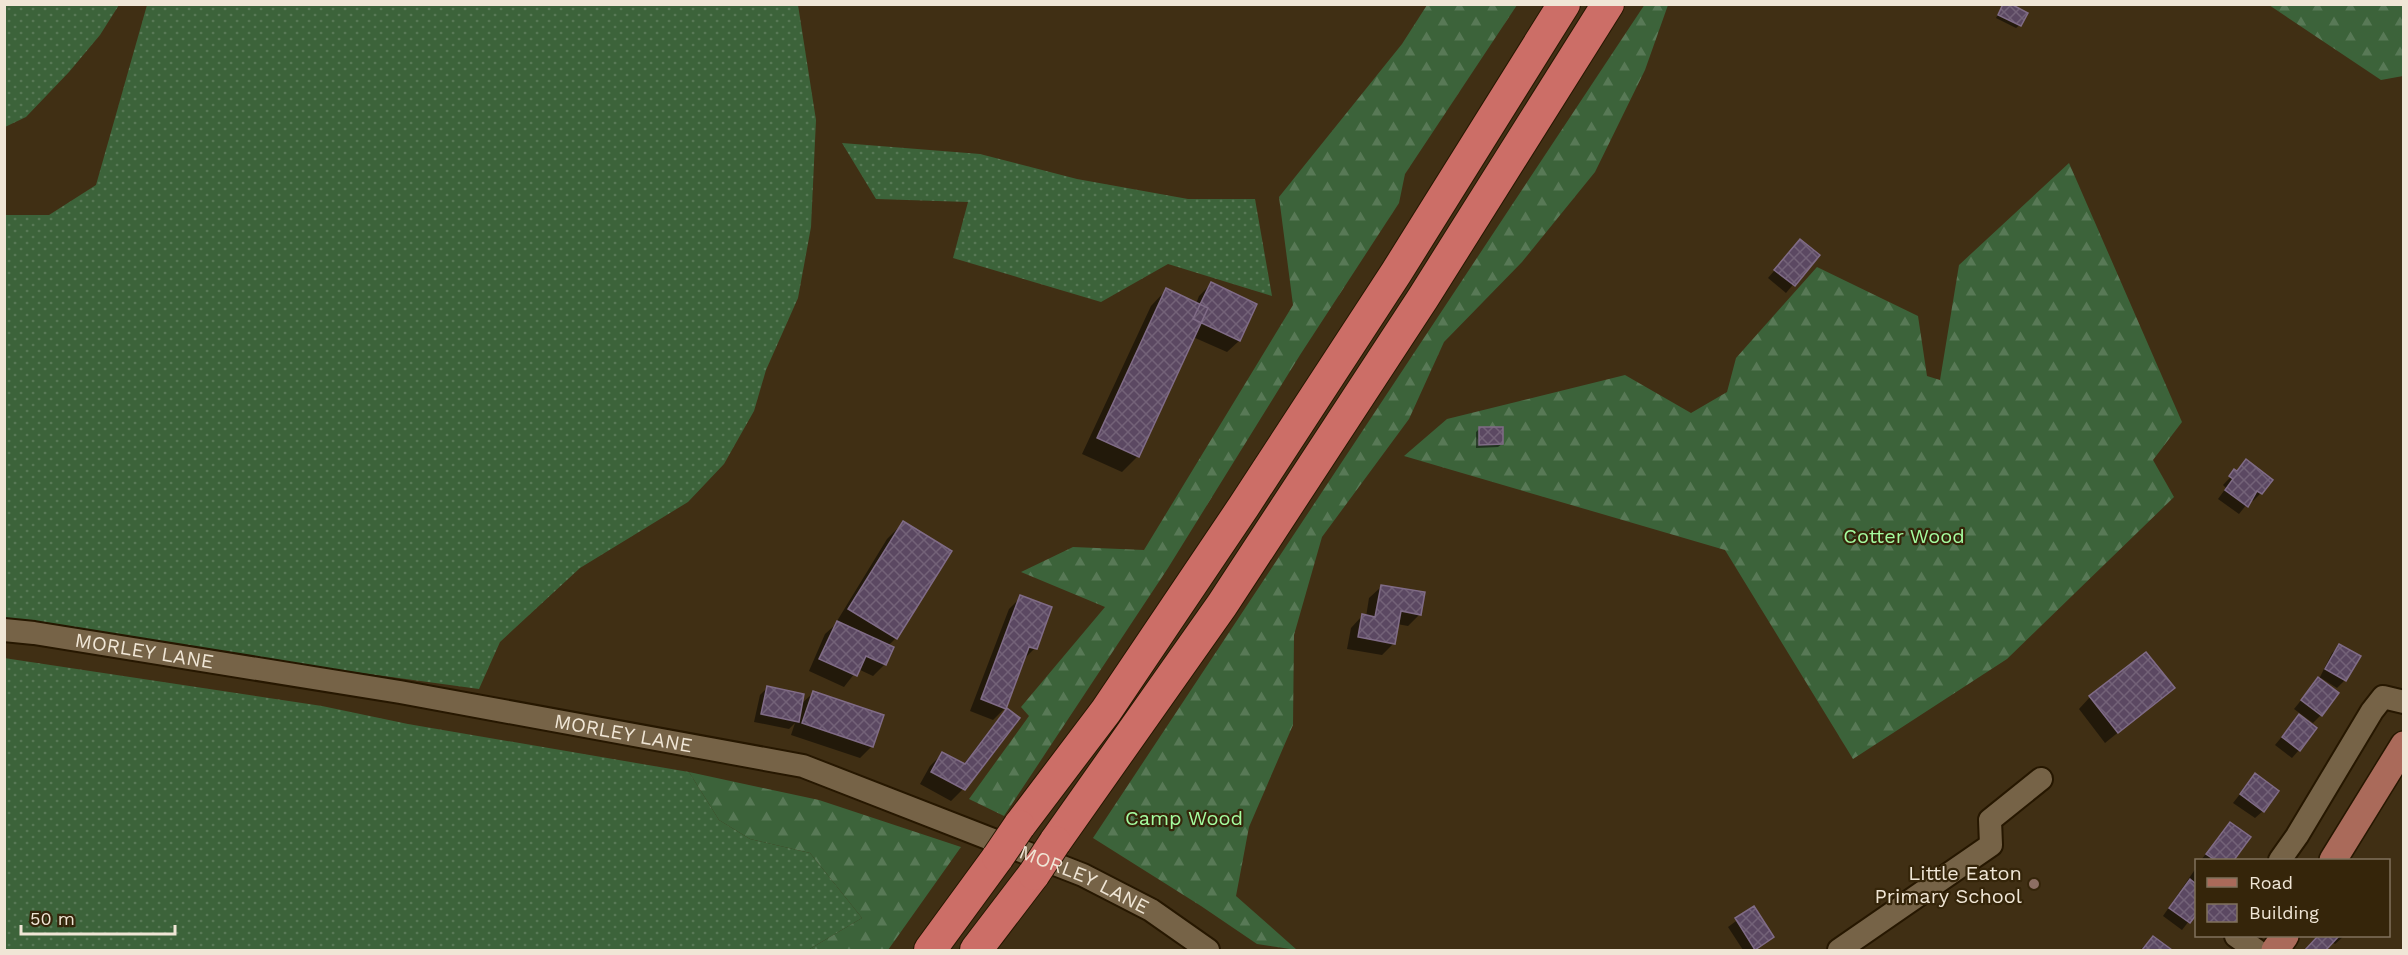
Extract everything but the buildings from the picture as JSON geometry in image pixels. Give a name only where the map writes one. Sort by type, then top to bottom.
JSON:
[{"type":"highway","points":[[930,951],[1019,826],[1106,711],[1214,553],[1396,273],[1564,4]]},
{"type":"highway","points":[[976,951],[1034,874],[1222,605],[1423,298],[1608,4]]},
{"type":"main road","points":[[2334,859],[2403,745]]},
{"type":"main road","points":[[2275,951],[2284,937]]},
{"type":"street","name":"MORLEY LANE","points":[[4,630],[400,692],[803,766],[1083,875],[1151,910],[1208,951]]},
{"type":"street","points":[[2281,859],[2297,837],[2372,711],[2383,697],[2403,702]]},
{"type":"street","points":[[1839,951],[1991,845],[1990,820],[2041,779]]},
{"type":"street","points":[[2237,937],[2256,951]]},
{"type":"green space","name":"Camp Wood","points":[[1645,4],[1668,5],[1645,70],[1595,172],[1522,262],[1444,342],[1409,419],[1322,537],[1294,635],[1293,725],[1249,827],[1236,896],[1297,950],[1257,944],[1093,838]]},
{"type":"green space","points":[[4,5],[119,5],[100,35],[69,72],[26,117],[5,127]]},
{"type":"green space","points":[[147,5],[798,5],[816,120],[811,227],[798,298],[766,370],[754,411],[724,464],[688,502],[580,568],[500,642],[479,689],[5,624],[5,215],[49,215],[96,185]]},
{"type":"green space","points":[[1427,5],[1517,5],[1405,174],[1399,203],[1300,355],[1168,568],[1004,816],[969,799],[1029,716],[1021,707],[1105,607],[1021,572],[1073,547],[1144,550],[1293,305],[1279,197],[1402,44]]},
{"type":"green space","points":[[2269,5],[2403,5],[2403,76],[2381,80]]},
{"type":"green space","points":[[842,143],[980,154],[1077,179],[1188,199],[1255,199],[1272,296],[1168,264],[1101,302],[953,258],[968,202],[876,199]]},
{"type":"green space","name":"Cotter Wood","points":[[2069,163],[2182,422],[2153,460],[2174,497],[2007,659],[1853,759],[1725,550],[1404,456],[1447,419],[1625,375],[1691,413],[1727,392],[1736,358],[1817,267],[1918,316],[1927,376],[1940,380],[1959,265]]},
{"type":"green space","points":[[4,658],[322,706],[408,724],[689,772],[719,820],[750,839],[810,853],[862,918],[808,950],[5,950]]},
{"type":"green space","points":[[689,772],[819,800],[961,847],[888,950],[808,950],[862,918],[810,853],[750,839],[719,820]]},
{"type":"place","name":"Little Eaton Primary School","points":[[2034,884]]}]
